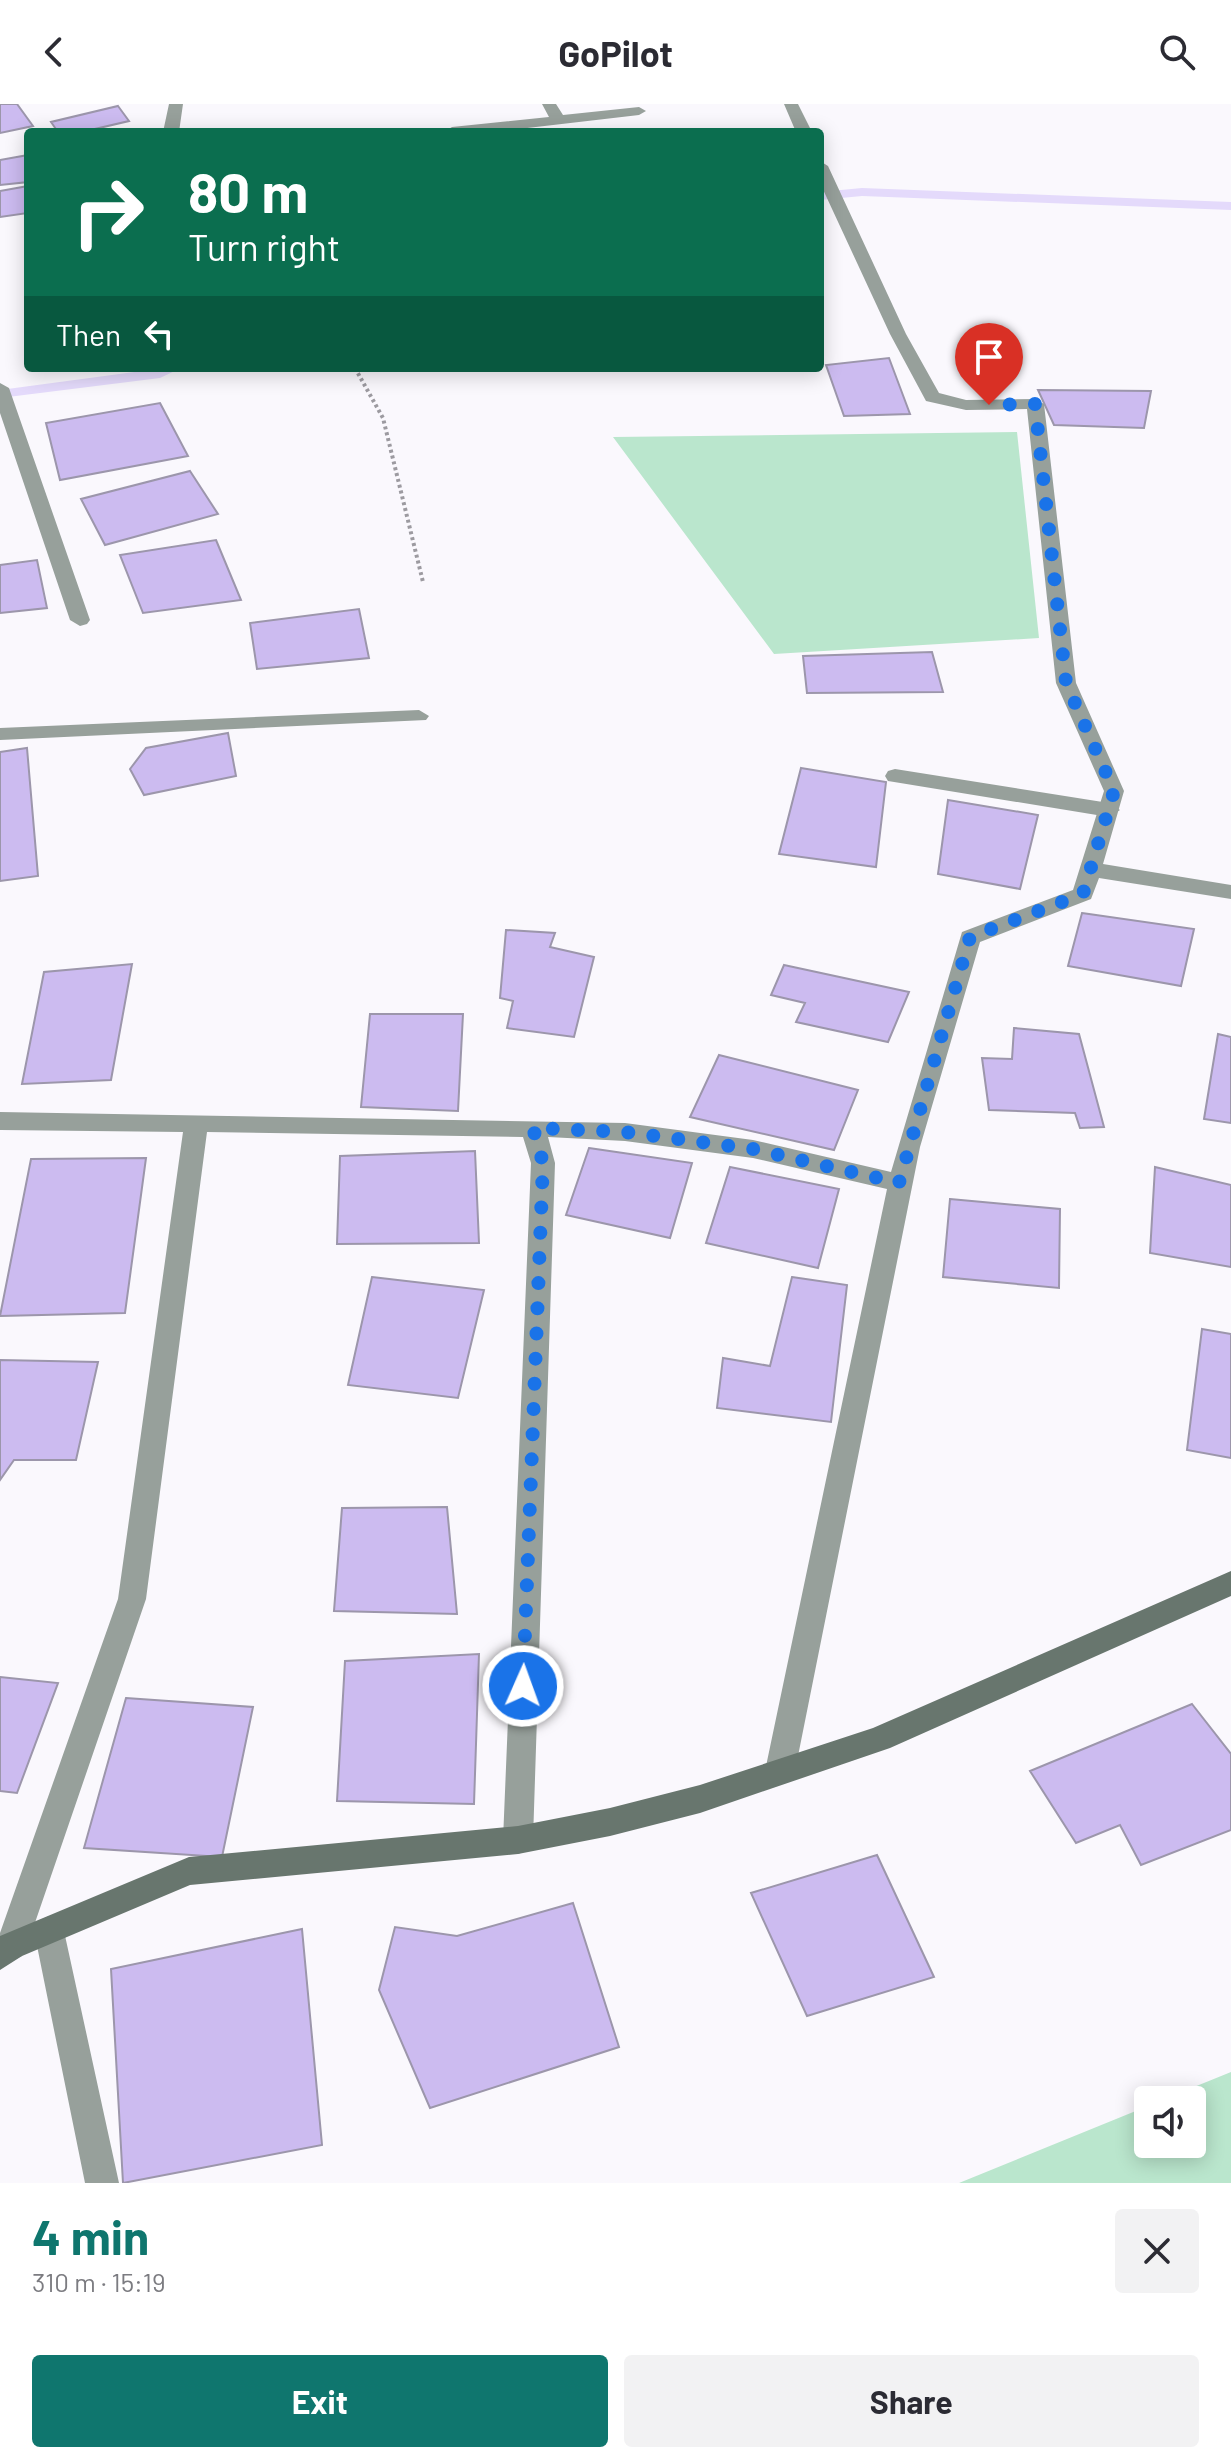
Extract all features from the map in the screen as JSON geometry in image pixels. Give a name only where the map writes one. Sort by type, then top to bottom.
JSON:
[{"type":"street","points":[[172,128],[176,104]]},
{"type":"street","points":[[549,104],[558,120]]},
{"type":"street","points":[[791,104],[802,128]]},
{"type":"street","points":[[487,128],[639,111]]},
{"type":"street","points":[[780,1771],[899,1183],[970,937],[1083,894],[1114,791],[1066,683],[1035,404],[966,405],[932,397],[898,334],[824,175]]},
{"type":"street","points":[[0,388],[80,620]]},
{"type":"street","points":[[0,734],[419,716]]},
{"type":"street","points":[[895,776],[1109,810]]},
{"type":"street","points":[[1090,869],[1231,892]]},
{"type":"street","points":[[0,1121],[625,1132],[753,1149],[899,1183]]},
{"type":"street","points":[[6,1951],[132,1599],[196,1124]]},
{"type":"street","points":[[518,1840],[543,1163],[533,1128]]},
{"type":"street","points":[[6,1951],[189,1871],[518,1840],[610,1822],[700,1799],[880,1739],[1231,1583]]},
{"type":"street","points":[[49,1931],[102,2183]]},
{"type":"path","points":[[357,372],[383,418],[423,582]]},
{"type":"green space","points":[[1017,432],[1039,638],[774,654],[613,437]]},
{"type":"green space","points":[[1231,2072],[1231,2183],[959,2183],[1134,2112],[1134,2158],[1206,2158],[1206,2086],[1196,2086]]},
{"type":"building","points":[[0,104],[17,104],[33,126],[0,133]]},
{"type":"building","points":[[118,106],[129,121],[99,128],[55,128],[51,122]]},
{"type":"building","points":[[24,156],[24,182],[0,185],[0,160]]},
{"type":"building","points":[[24,187],[24,214],[0,217],[0,191]]},
{"type":"building","points":[[889,358],[910,414],[844,416],[826,365]]},
{"type":"building","points":[[1038,390],[1151,391],[1144,428],[1054,425]]},
{"type":"building","points":[[160,403],[188,456],[60,480],[46,423]]},
{"type":"building","points":[[190,471],[218,514],[105,545],[81,499]]},
{"type":"building","points":[[216,540],[241,600],[143,613],[120,555]]},
{"type":"building","points":[[37,560],[47,608],[0,613],[0,565]]},
{"type":"building","points":[[359,609],[369,658],[257,669],[250,623]]},
{"type":"building","points":[[932,652],[943,692],[807,693],[803,656]]},
{"type":"building","points":[[228,733],[236,776],[144,795],[130,769],[146,748]]},
{"type":"building","points":[[27,748],[38,876],[0,881],[0,752]]},
{"type":"building","points":[[801,768],[886,782],[876,867],[779,854]]},
{"type":"building","points":[[948,800],[1038,815],[1020,889],[938,874]]},
{"type":"building","points":[[1082,913],[1194,929],[1181,986],[1068,966]]},
{"type":"building","points":[[506,930],[555,933],[550,947],[594,957],[574,1037],[507,1028],[513,1001],[500,998]]},
{"type":"building","points":[[132,964],[111,1080],[22,1084],[44,972]]},
{"type":"building","points":[[784,965],[909,992],[888,1042],[796,1022],[805,1003],[771,995]]},
{"type":"building","points":[[370,1014],[463,1014],[458,1111],[361,1107]]},
{"type":"building","points":[[1014,1028],[1079,1034],[1104,1127],[1080,1128],[1075,1113],[989,1110],[982,1058],[1012,1059]]},
{"type":"building","points":[[1218,1034],[1231,1037],[1231,1123],[1204,1119]]},
{"type":"building","points":[[719,1055],[858,1090],[834,1150],[690,1117]]},
{"type":"building","points":[[589,1148],[692,1163],[670,1238],[566,1215]]},
{"type":"building","points":[[475,1151],[479,1243],[337,1244],[340,1156]]},
{"type":"building","points":[[146,1158],[125,1313],[0,1316],[31,1159]]},
{"type":"building","points":[[730,1167],[839,1189],[818,1268],[706,1243]]},
{"type":"building","points":[[1155,1167],[1231,1185],[1231,1267],[1150,1253]]},
{"type":"building","points":[[950,1199],[1060,1209],[1059,1288],[943,1277]]},
{"type":"building","points":[[372,1277],[484,1290],[458,1398],[348,1385]]},
{"type":"building","points":[[792,1277],[847,1285],[831,1422],[717,1408],[723,1358],[770,1366]]},
{"type":"building","points":[[1202,1329],[1231,1334],[1231,1458],[1187,1450]]},
{"type":"building","points":[[0,1360],[98,1362],[76,1460],[14,1460],[0,1480]]},
{"type":"building","points":[[447,1507],[457,1614],[334,1611],[342,1508]]},
{"type":"building","points":[[479,1654],[474,1804],[337,1801],[345,1661]]},
{"type":"building","points":[[0,1677],[58,1683],[17,1793],[0,1791]]},
{"type":"building","points":[[126,1698],[253,1707],[222,1857],[84,1848]]},
{"type":"building","points":[[1192,1704],[1231,1754],[1231,1830],[1141,1865],[1120,1825],[1076,1843],[1030,1771]]},
{"type":"building","points":[[877,1855],[934,1977],[807,2016],[751,1893]]},
{"type":"building","points":[[573,1903],[619,2047],[430,2108],[379,1990],[395,1927],[457,1936]]},
{"type":"building","points":[[302,1929],[322,2145],[123,2183],[111,1969]]},
{"type":"waterway","points":[[824,196],[862,192],[1231,206]]},
{"type":"waterway","points":[[0,394],[165,372]]},
{"type":"route","points":[[523,1686],[543,1163],[533,1128],[625,1132],[753,1149],[899,1183],[970,937],[1083,894],[1114,791],[1066,683],[1035,404],[989,405]]}]
